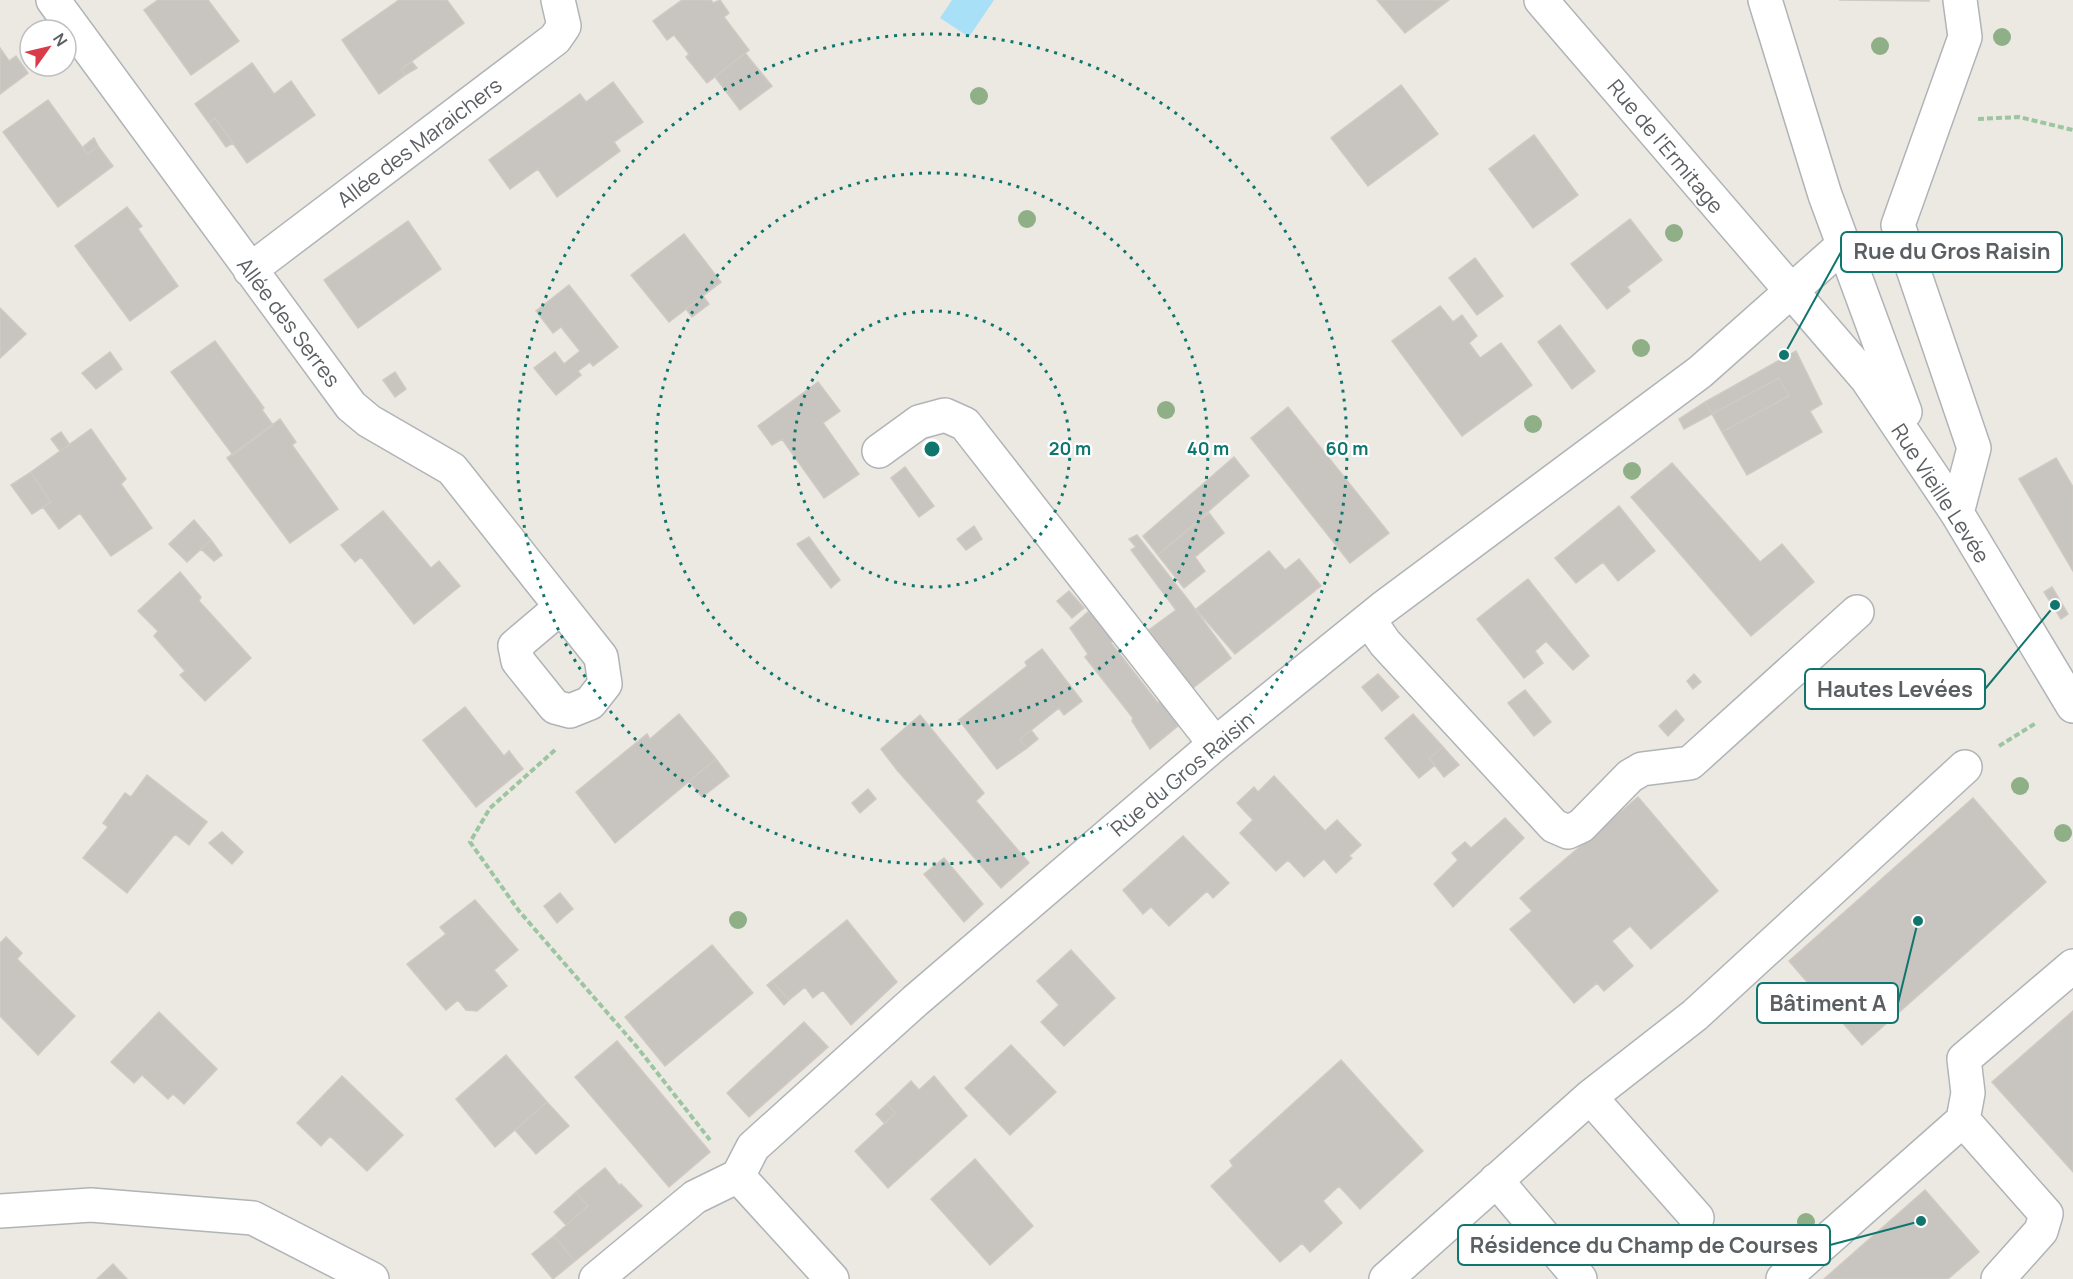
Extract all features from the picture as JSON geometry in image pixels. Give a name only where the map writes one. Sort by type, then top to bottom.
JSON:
[{"type":"street","name":"Allée des Serres","points":[[53,0],[351,406],[369,422],[452,469],[601,657],[605,684],[590,703],[570,711]]},
{"type":"street","name":"Allée des Maraichers","points":[[249,270],[555,39],[564,26],[558,0]]},
{"type":"street","name":"Rue de l'Ermitage","points":[[1541,0],[1792,293]]},
{"type":"street","points":[[1765,0],[1842,246],[1925,464]]},
{"type":"street","points":[[1957,513],[1974,448],[1898,225],[1965,37],[1960,0]]},
{"type":"street","name":"Rue du Gros Raisin","points":[[738,1176],[753,1147],[915,1001],[1215,744],[1369,620],[1700,372],[1792,293],[1842,246]]},
{"type":"street","name":"Rue Vieille Levée","points":[[1792,293],[1867,379],[1925,464],[2073,706]]},
{"type":"street","points":[[879,451],[919,422],[945,415],[965,424],[1215,744]]},
{"type":"street","points":[[561,607],[515,646],[518,661],[555,707],[570,711]]},
{"type":"street","points":[[1369,620],[1385,643],[1554,826],[1568,832],[1581,826],[1630,776],[1642,769],[1690,763],[1857,612]]},
{"type":"street","points":[[1386,1279],[1590,1097],[1695,1014],[1965,767]]},
{"type":"street","points":[[1783,1279],[1963,1120],[1968,1093],[1964,1059],[2073,966]]},
{"type":"street","points":[[1590,1097],[1697,1218]]},
{"type":"street","points":[[1963,1120],[2046,1214],[2041,1232],[1998,1279]]},
{"type":"street","points":[[596,1279],[695,1197],[738,1176],[832,1279]]},
{"type":"street","points":[[1496,1180],[1580,1279]]},
{"type":"street","points":[[0,1211],[92,1205],[253,1218],[372,1279]]},
{"type":"path","points":[[1936,121],[2019,117],[2073,130]]},
{"type":"path","points":[[570,711],[555,750],[490,808],[470,842],[519,911],[637,1047],[738,1176]]},
{"type":"path","points":[[1965,767],[2038,722]]},
{"type":"water","points":[[952,0],[994,0],[969,37],[940,18]]},
{"type":"building","points":[[158,0],[208,0],[239,41],[191,75],[144,10]]},
{"type":"building","points":[[399,0],[447,0],[464,23],[401,69],[405,75],[379,94],[342,40]]},
{"type":"building","points":[[682,0],[711,0],[713,3],[720,0],[729,13],[724,17],[749,50],[707,83],[686,57],[689,54],[674,35],[667,40],[653,21]]},
{"type":"building","points":[[1377,0],[1449,0],[1405,33]]},
{"type":"building","points":[[1839,0],[1929,0],[1929,1]]},
{"type":"building","points":[[0,48],[9,61],[16,56],[18,78],[21,78],[0,94]]},
{"type":"building","points":[[745,53],[772,86],[740,110],[715,77]]},
{"type":"building","points":[[412,62],[417,68],[405,75],[401,69]]},
{"type":"building","points":[[252,63],[274,94],[291,81],[315,115],[247,163],[215,118],[209,123],[195,104]]},
{"type":"building","points":[[613,82],[643,122],[614,142],[620,151],[557,197],[538,169],[510,189],[489,160],[580,94],[586,102]]},
{"type":"building","points":[[1401,85],[1438,134],[1368,186],[1331,138]]},
{"type":"building","points":[[48,100],[87,154],[98,146],[113,166],[58,207],[3,132]]},
{"type":"building","points":[[215,118],[233,143],[226,147],[209,123]]},
{"type":"building","points":[[1534,135],[1578,195],[1533,228],[1489,169]]},
{"type":"building","points":[[94,138],[98,146],[87,154],[83,147]]},
{"type":"building","points":[[127,207],[142,226],[138,229],[178,286],[130,321],[75,246]]},
{"type":"building","points":[[1630,219],[1662,260],[1627,287],[1630,291],[1607,309],[1571,264]]},
{"type":"building","points":[[408,221],[441,269],[358,328],[324,280]]},
{"type":"building","points":[[684,234],[721,282],[669,322],[631,275]]},
{"type":"building","points":[[1475,258],[1503,296],[1477,315],[1449,278]]},
{"type":"building","points":[[569,285],[618,347],[593,366],[590,362],[578,371],[581,375],[556,395],[534,368],[555,352],[564,364],[580,351],[561,327],[553,333],[536,311]]},
{"type":"building","points":[[703,296],[709,304],[692,317],[686,309]]},
{"type":"building","points":[[1440,306],[1453,322],[1462,315],[1477,336],[1469,343],[1480,358],[1501,343],[1532,385],[1462,436],[1392,341]]},
{"type":"building","points":[[0,308],[26,334],[0,358]]},
{"type":"building","points":[[1560,325],[1595,371],[1572,389],[1538,342]]},
{"type":"building","points":[[215,341],[264,408],[262,410],[273,425],[233,455],[171,372]]},
{"type":"building","points":[[1796,351],[1822,404],[1810,411],[1822,432],[1747,475],[1722,432],[1789,396],[1779,378],[1712,414],[1705,402]]},
{"type":"building","points":[[110,352],[122,369],[96,389],[82,373]]},
{"type":"building","points":[[395,372],[406,389],[395,397],[383,380]]},
{"type":"building","points":[[1779,378],[1789,396],[1722,432],[1712,414]]},
{"type":"building","points":[[818,382],[840,411],[823,423],[859,474],[824,498],[782,439],[772,445],[758,426]]},
{"type":"building","points":[[1705,402],[1712,414],[1684,429],[1679,419]]},
{"type":"building","points":[[1288,407],[1389,533],[1350,563],[1251,438]]},
{"type":"building","points":[[280,419],[296,442],[292,445],[338,509],[290,543],[227,458]]},
{"type":"building","points":[[91,429],[126,479],[121,484],[152,528],[111,556],[80,513],[59,529],[43,507],[51,502],[31,472]]},
{"type":"building","points":[[61,432],[70,445],[60,451],[51,439]]},
{"type":"building","points":[[1234,457],[1249,476],[1158,555],[1143,536]]},
{"type":"building","points":[[2056,458],[2073,487],[2073,571],[2019,479]]},
{"type":"building","points":[[1672,463],[1760,562],[1782,544],[1814,582],[1751,636],[1631,497]]},
{"type":"building","points":[[905,467],[934,506],[919,517],[891,478]]},
{"type":"building","points":[[31,472],[51,502],[32,514],[11,485]]},
{"type":"building","points":[[1619,506],[1655,551],[1618,581],[1603,562],[1576,583],[1555,558]]},
{"type":"building","points":[[383,511],[431,568],[439,561],[460,586],[414,624],[361,557],[355,562],[341,545]]},
{"type":"building","points":[[1209,513],[1224,533],[1195,557],[1205,571],[1184,588],[1158,555]]},
{"type":"building","points":[[194,520],[211,540],[187,562],[169,544]]},
{"type":"building","points":[[974,526],[982,539],[966,550],[957,539]]},
{"type":"building","points":[[1137,535],[1231,658],[1193,688],[1149,630],[1176,610],[1131,550],[1136,547],[1129,539]]},
{"type":"building","points":[[809,537],[840,580],[831,588],[797,544]]},
{"type":"building","points":[[211,540],[222,555],[214,561],[201,549]]},
{"type":"building","points":[[1269,551],[1285,570],[1299,559],[1321,586],[1235,654],[1196,609]]},
{"type":"building","points":[[180,572],[201,597],[199,601],[251,658],[205,701],[180,675],[185,671],[154,636],[158,631],[138,611]]},
{"type":"building","points":[[1528,579],[1589,656],[1573,670],[1546,641],[1535,651],[1543,663],[1524,678],[1477,619]]},
{"type":"building","points":[[2052,587],[2068,614],[2061,619],[2044,592]]},
{"type":"building","points":[[1069,591],[1084,608],[1072,618],[1057,601]]},
{"type":"building","points":[[1090,610],[1113,640],[1111,643],[1158,703],[1161,700],[1179,725],[1150,749],[1132,721],[1133,718],[1085,657],[1088,654],[1070,628]]},
{"type":"building","points":[[1042,649],[1082,701],[1064,715],[1059,708],[1020,739],[1027,748],[997,769],[959,720],[1027,666],[1025,662]]},
{"type":"building","points":[[1378,674],[1399,697],[1382,711],[1362,687]]},
{"type":"building","points":[[1694,674],[1701,682],[1693,689],[1687,681]]},
{"type":"building","points":[[1525,690],[1551,722],[1534,736],[1508,703]]},
{"type":"building","points":[[465,707],[504,756],[509,751],[523,769],[476,807],[423,740]]},
{"type":"building","points":[[1676,710],[1684,720],[1668,736],[1659,726]]},
{"type":"building","points":[[679,714],[716,759],[615,843],[576,792],[647,734],[650,739]]},
{"type":"building","points":[[1413,714],[1443,747],[1429,758],[1435,765],[1419,778],[1385,738]]},
{"type":"building","points":[[920,715],[984,793],[976,801],[1029,863],[1001,888],[881,749]]},
{"type":"building","points":[[1031,730],[1038,739],[1027,748],[1020,739]]},
{"type":"building","points":[[1443,747],[1459,765],[1444,777],[1429,758]]},
{"type":"building","points":[[716,759],[729,776],[702,797],[689,781]]},
{"type":"building","points":[[147,775],[207,822],[189,845],[175,834],[127,893],[83,858],[108,827],[103,823],[125,793],[131,797]]},
{"type":"building","points":[[1274,776],[1325,831],[1337,820],[1361,845],[1349,856],[1352,858],[1336,873],[1324,859],[1304,877],[1288,860],[1276,871],[1240,833],[1253,820],[1237,803],[1254,787],[1258,792]]},
{"type":"building","points":[[868,789],[876,799],[860,813],[852,803]]},
{"type":"building","points":[[1638,797],[1718,891],[1651,949],[1630,926],[1612,941],[1633,966],[1604,991],[1597,983],[1574,1003],[1510,929],[1532,911],[1520,898]]},
{"type":"building","points":[[1973,798],[2046,882],[1862,1045],[1789,961]]},
{"type":"building","points":[[1505,818],[1524,838],[1453,907],[1434,884],[1458,860],[1452,853],[1465,842],[1471,848]]},
{"type":"building","points":[[222,832],[243,852],[232,864],[209,843]]},
{"type":"building","points":[[1183,836],[1229,883],[1213,898],[1207,891],[1169,926],[1151,907],[1143,914],[1123,890]]},
{"type":"building","points":[[944,858],[983,904],[964,922],[924,874]]},
{"type":"building","points":[[560,893],[573,909],[557,923],[544,906]]},
{"type":"building","points":[[475,900],[518,950],[494,970],[507,986],[477,1011],[466,1010],[458,1000],[446,1010],[407,964],[446,934],[440,927]]},
{"type":"building","points":[[847,920],[897,982],[851,1025],[823,990],[813,998],[805,987],[789,1000],[772,981]]},
{"type":"building","points":[[6,937],[22,953],[17,959],[75,1016],[38,1055],[0,1016],[0,943]]},
{"type":"building","points":[[712,945],[753,993],[665,1066],[625,1017]]},
{"type":"building","points":[[1071,950],[1115,998],[1064,1046],[1041,1022],[1059,1005],[1037,981]]},
{"type":"building","points":[[772,981],[789,1000],[784,1005],[767,985]]},
{"type":"building","points":[[2073,1011],[2073,1172],[1992,1082]]},
{"type":"building","points":[[159,1012],[217,1069],[184,1104],[173,1094],[168,1099],[142,1075],[134,1083],[111,1062]]},
{"type":"building","points":[[804,1022],[828,1047],[749,1117],[727,1093]]},
{"type":"building","points":[[617,1041],[710,1152],[669,1187],[575,1077]]},
{"type":"building","points":[[1011,1045],[1056,1092],[1010,1135],[965,1088]]},
{"type":"building","points":[[506,1055],[547,1102],[495,1147],[456,1099]]},
{"type":"building","points":[[1341,1060],[1423,1151],[1360,1209],[1339,1186],[1323,1201],[1342,1223],[1310,1252],[1302,1243],[1280,1262],[1211,1186],[1233,1166],[1230,1161]]},
{"type":"building","points":[[342,1076],[403,1135],[367,1171],[330,1136],[321,1146],[297,1123]]},
{"type":"building","points":[[934,1076],[967,1116],[888,1188],[855,1151],[896,1113],[887,1104],[911,1081],[919,1090]]},
{"type":"building","points":[[547,1102],[569,1126],[536,1154],[515,1130]]},
{"type":"building","points":[[887,1104],[896,1113],[884,1123],[876,1114]]},
{"type":"building","points":[[975,1159],[1033,1226],[990,1265],[931,1199]]},
{"type":"building","points":[[605,1168],[620,1186],[621,1184],[642,1206],[575,1261],[554,1236],[588,1206],[576,1192]]},
{"type":"building","points":[[1925,1190],[1979,1252],[1948,1279],[1824,1279]]},
{"type":"building","points":[[576,1192],[588,1206],[566,1225],[554,1212]]},
{"type":"building","points":[[554,1236],[575,1261],[553,1279],[532,1254]]},
{"type":"building","points":[[113,1264],[127,1279],[97,1279]]},
{"type":"place","name":"Rue du Gros Raisin","points":[[1784,355]]},
{"type":"place","name":"Hautes Levées","points":[[2055,605]]},
{"type":"place","name":"Bâtiment A","points":[[1918,921]]},
{"type":"place","name":"Résidence du Champ de Courses","points":[[1921,1221]]}]
